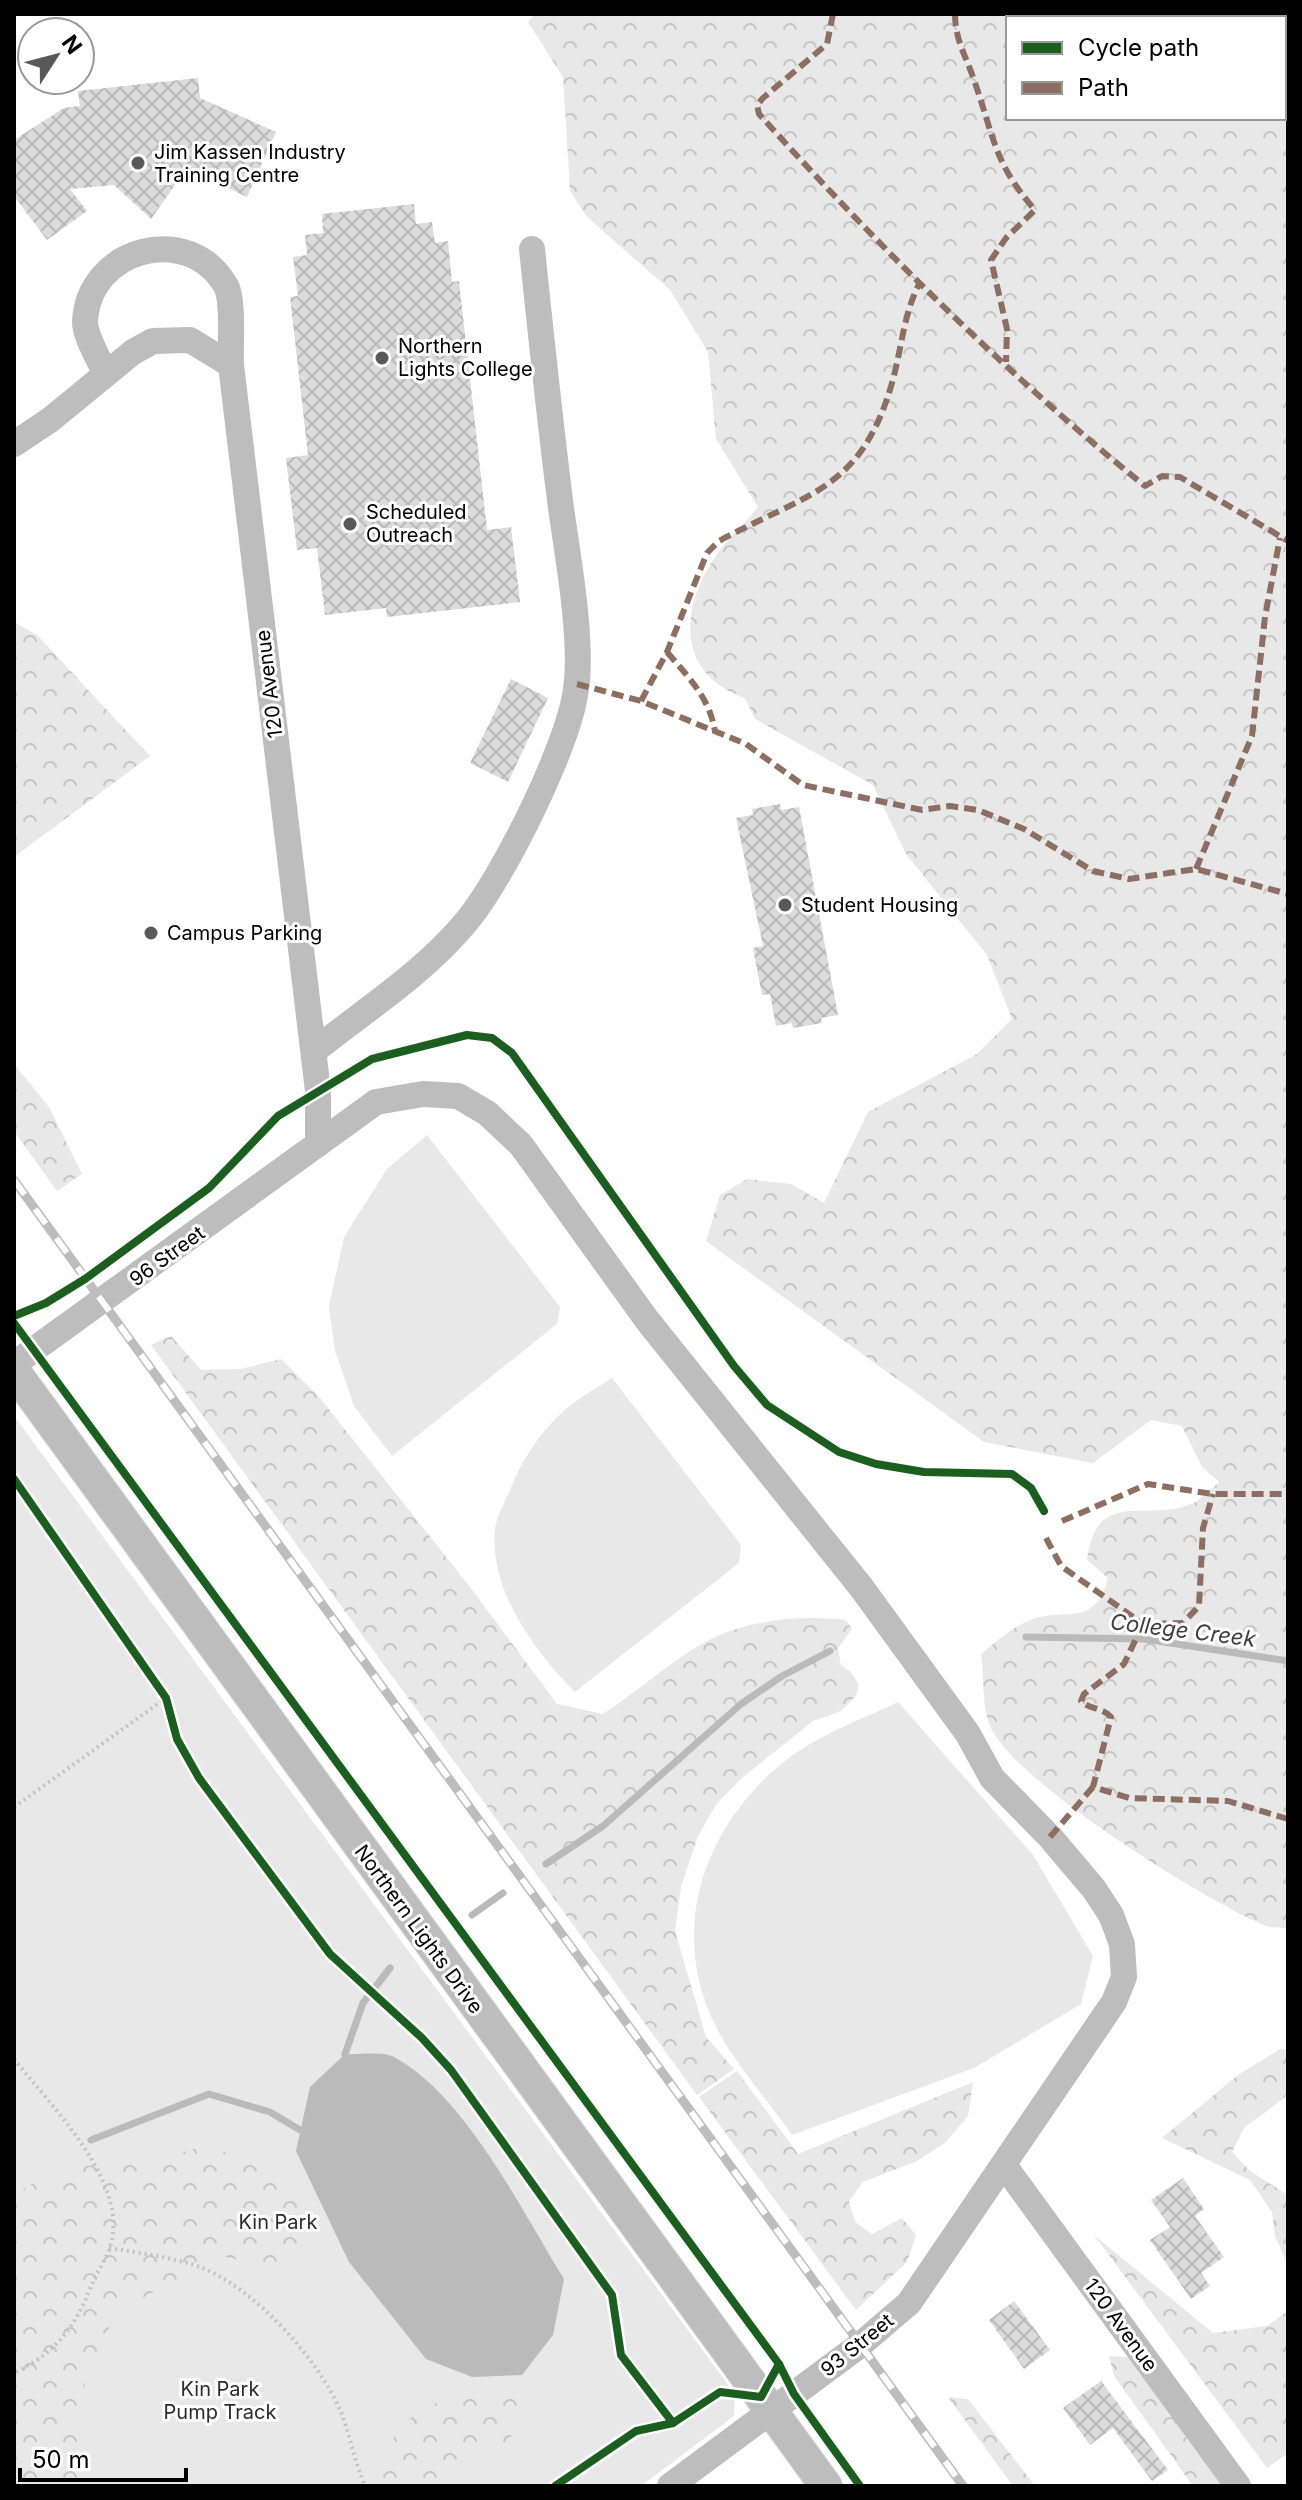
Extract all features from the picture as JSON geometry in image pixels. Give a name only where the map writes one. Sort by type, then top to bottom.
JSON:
[{"type":"main road","name":"Northern Lights Drive","points":[[14,1371],[826,2486]]},
{"type":"street","name":"120 Avenue","points":[[105,373],[85,323],[97,282],[121,259],[156,248],[186,252],[208,262],[228,289],[231,365],[314,1051],[318,1144]]},
{"type":"street","points":[[314,1051],[440,951],[468,920],[496,877],[547,775],[573,711],[577,684],[574,618],[532,249]]},
{"type":"street","points":[[14,444],[50,420],[105,373],[153,341],[190,340],[231,365]]},
{"type":"street","name":"96 Street","points":[[14,1364],[376,1102],[423,1094],[458,1096],[487,1113],[521,1145],[647,1320],[861,1587],[968,1734],[992,1778],[1050,1837],[1094,1889],[1111,1915],[1122,1944],[1124,1977],[1114,2002],[1004,2165]]},
{"type":"street","name":"120 Avenue","points":[[1004,2165],[1238,2486]]},
{"type":"street","name":"93 Street","points":[[670,2486],[860,2345],[909,2303],[1004,2165]]},
{"type":"path","points":[[157,1685],[166,1698],[168,1708]]},
{"type":"path","points":[[14,1807],[166,1698]]},
{"type":"path","points":[[14,2059],[102,2174],[112,2202],[109,2248],[81,2311],[64,2340],[39,2360],[14,2373]]},
{"type":"path","points":[[109,2248],[151,2254],[202,2268],[246,2294],[315,2368],[339,2409],[365,2486]]},
{"type":"green space","points":[[535,14],[1288,14],[1288,1928],[1267,1926],[1237,1912],[1114,1837],[1034,1777],[1006,1749],[987,1718],[981,1654],[1028,1621],[1086,1611],[1095,1605],[1108,1578],[1087,1560],[1092,1538],[1100,1524],[1124,1512],[1189,1505],[1219,1482],[1202,1467],[1182,1426],[1151,1420],[1093,1463],[984,1442],[706,1241],[720,1195],[747,1179],[791,1184],[824,1203],[868,1112],[977,1054],[1012,1019],[987,955],[906,854],[873,785],[755,719],[745,698],[721,687],[705,672],[695,654],[690,634],[697,592],[720,550],[758,507],[716,439],[708,352],[670,290],[587,217],[570,191],[563,77],[528,22]]},
{"type":"green space","points":[[14,622],[37,635],[150,756],[14,857]]},
{"type":"green space","points":[[14,1064],[49,1107],[82,1174],[57,1191],[14,1131]]},
{"type":"green space","points":[[427,1135],[560,1307],[557,1324],[392,1456],[354,1406],[335,1351],[329,1306],[344,1237],[387,1169]]},
{"type":"green space","points":[[171,1336],[201,1370],[241,1369],[281,1359],[320,1398],[470,1587],[557,1704],[603,1714],[681,1657],[725,1633],[776,1620],[846,1620],[852,1629],[838,1648],[841,1666],[850,1671],[859,1685],[856,1696],[841,1711],[813,1721],[743,1777],[717,1803],[698,1836],[681,1887],[675,1931],[706,2037],[734,2069],[697,2095],[151,1345]]},
{"type":"green space","points":[[612,1378],[741,1545],[739,1563],[575,1692],[531,1639],[507,1598],[495,1553],[495,1530],[515,1479],[540,1436],[566,1409]]},
{"type":"green space","name":"Kin Park","points":[[14,1416],[735,2394],[734,2416],[641,2486],[14,2486]]},
{"type":"green space","points":[[898,1702],[1033,1855],[1093,1956],[1081,2004],[974,2068],[792,2135],[726,2044],[703,1994],[695,1957],[695,1920],[701,1884],[714,1849],[756,1787],[811,1743]]},
{"type":"green space","points":[[1280,2049],[1288,2050],[1288,2095],[1244,2128],[1232,2152],[1250,2171],[1288,2195],[1288,2266],[1275,2236],[1272,2212],[1250,2180],[1162,2138],[1238,2075]]},
{"type":"green space","points":[[737,2071],[798,2154],[973,2082],[968,2116],[945,2143],[917,2161],[863,2182],[849,2201],[855,2222],[872,2234],[902,2218],[916,2235],[907,2262],[856,2310],[699,2097]]},
{"type":"green space","points":[[197,2148],[258,2157],[296,2189],[301,2239],[278,2267],[219,2256],[116,2313],[82,2392],[79,2446],[91,2481],[98,2486],[14,2486],[14,2194],[39,2180],[112,2159],[161,2159]]},
{"type":"green space","points":[[1094,2235],[1213,2333],[1267,2326],[1288,2311],[1288,2453],[1267,2468]]},
{"type":"green space","points":[[1109,2356],[1130,2357],[1224,2486],[1193,2486],[1114,2376]]},
{"type":"green space","points":[[496,2389],[518,2400],[517,2426],[507,2441],[467,2466],[447,2486],[377,2486],[392,2441],[403,2425],[416,2414],[450,2398]]},
{"type":"green space","points":[[948,2397],[968,2399],[1035,2486],[1013,2486]]},
{"type":"shaded area","points":[[345,2054],[394,2057],[445,2098],[490,2157],[564,2279],[553,2335],[522,2375],[472,2377],[426,2359],[349,2262],[296,2151],[310,2087]]},
{"type":"building","name":"Jim Kassen Industry Training Centre","points":[[198,78],[200,98],[276,132],[247,197],[203,176],[180,178],[151,219],[114,185],[70,189],[87,211],[47,240],[14,196],[14,140],[64,108],[80,106],[79,96],[96,96],[96,89]]},
{"type":"building","points":[[414,204],[416,224],[432,222],[435,243],[448,241],[452,282],[459,281],[487,530],[511,527],[520,602],[387,617],[386,608],[325,615],[317,548],[297,550],[286,458],[308,455],[290,297],[298,296],[293,257],[307,255],[305,235],[323,233],[322,214]]},
{"type":"building","points":[[511,679],[548,698],[508,782],[470,763]]},
{"type":"building","name":"Student Housing","points":[[780,804],[781,810],[799,807],[838,1015],[821,1018],[822,1023],[793,1028],[792,1023],[776,1026],[770,994],[762,995],[753,948],[763,946],[736,818],[753,815],[752,809]]},
{"type":"building","points":[[1183,2178],[1204,2209],[1195,2216],[1224,2257],[1201,2273],[1210,2286],[1191,2299],[1150,2240],[1170,2227],[1151,2200]]},
{"type":"building","points":[[1014,2301],[1050,2350],[1024,2369],[989,2320]]},
{"type":"building","points":[[1101,2381],[1168,2470],[1152,2481],[1113,2428],[1090,2445],[1063,2408]]},
{"type":"waterway","name":"College Creek","points":[[1026,1637],[1144,1639],[1288,1661]]},
{"type":"waterway","points":[[546,1864],[603,1826],[741,1704],[782,1676],[830,1651]]},
{"type":"waterway","points":[[472,1915],[503,1893]]},
{"type":"waterway","points":[[345,2054],[363,2003],[390,1968]]},
{"type":"waterway","points":[[91,2140],[209,2094],[270,2112],[300,2130]]},
{"type":"railway","points":[[14,1180],[963,2486]]},
{"type":"marked path","points":[[833,14],[827,44],[763,98],[757,105],[759,114],[944,308],[1043,399],[1145,486],[1162,476],[1180,477],[1288,541]]},
{"type":"marked path","points":[[955,14],[959,40],[996,148],[1021,193],[1035,210],[1006,238],[991,260],[1007,329],[1006,362]]},
{"type":"marked path","points":[[641,701],[667,652],[707,553],[719,541],[827,484],[847,468],[864,446],[879,419],[892,383],[906,319],[920,282]]},
{"type":"marked path","points":[[1196,869],[1252,736],[1265,617],[1280,538]]},
{"type":"marked path","points":[[667,652],[703,699],[715,732]]},
{"type":"marked path","points":[[577,684],[641,701],[746,744],[803,785],[922,810],[950,806],[978,810],[1024,829],[1093,871],[1129,879],[1196,869],[1288,894]]},
{"type":"marked path","points":[[1062,1521],[1148,1484],[1213,1494],[1288,1494]]},
{"type":"marked path","points":[[1046,1538],[1061,1566],[1143,1624],[1183,1623],[1199,1606],[1203,1528],[1213,1494]]},
{"type":"marked path","points":[[1143,1624],[1124,1664],[1084,1694],[1081,1701],[1111,1717],[1093,1787],[1129,1798],[1228,1801],[1288,1819]]},
{"type":"marked path","points":[[1050,1837],[1093,1787]]},
{"type":"cycle path","points":[[14,1316],[46,1303],[85,1279],[209,1188],[278,1116],[372,1059],[467,1035],[492,1038],[512,1053],[734,1366],[767,1405],[839,1452],[876,1464],[924,1472],[1012,1474],[1031,1488],[1044,1511]]},
{"type":"cycle path","points":[[14,1323],[779,2364],[794,2394],[860,2486]]},
{"type":"cycle path","points":[[14,1479],[166,1698],[177,1739],[199,1778],[330,1954],[422,2038],[451,2070],[612,2295],[621,2355],[673,2423]]},
{"type":"cycle path","points":[[555,2486],[636,2431],[673,2423],[720,2392],[761,2397],[779,2364]]},
{"type":"place","name":"Jim Kassen Industry Training Centre","points":[[138,163]]},
{"type":"place","name":"Northern Lights College","points":[[382,358]]},
{"type":"place","name":"Scheduled Outreach","points":[[350,524]]},
{"type":"place","name":"Student Housing","points":[[785,905]]},
{"type":"place","name":"Campus Parking","points":[[151,933]]},
{"type":"park label","name":"Kin Park Pump Track","points":[[220,2400]]}]
